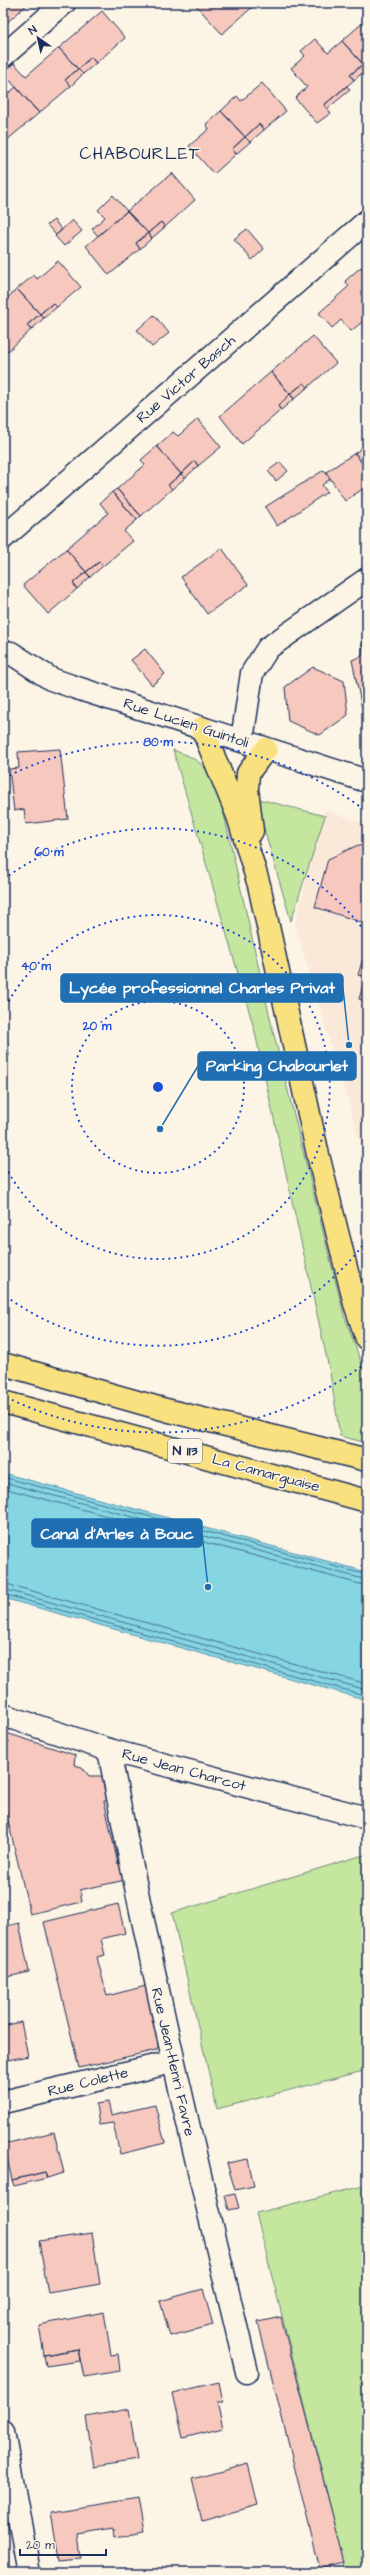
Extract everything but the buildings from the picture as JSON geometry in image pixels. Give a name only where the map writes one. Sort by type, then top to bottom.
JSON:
[{"type":"highway","points":[[202,728],[238,816],[259,885],[318,1156],[355,1304],[367,1339]]},
{"type":"highway","points":[[259,885],[247,789],[248,773],[266,749]]},
{"type":"highway","name":"N 113","points":[[3,1364],[166,1410],[367,1460]]},
{"type":"highway","name":"La Camarguaise","points":[[3,1402],[367,1501]]},
{"type":"street","points":[[3,56],[64,3]]},
{"type":"street","name":"Rue Victor Basch","points":[[4,537],[367,221]]},
{"type":"street","points":[[242,740],[252,673],[268,648],[367,579]]},
{"type":"street","name":"Rue Lucien Guintoli","points":[[6,649],[51,679],[266,749],[367,780]]},
{"type":"street","name":"Rue Jean Charcot","points":[[3,1715],[109,1750],[367,1818]]},
{"type":"street","name":"Rue Jean-Henri Favre","points":[[109,1750],[133,1876],[172,2062],[247,2372]]},
{"type":"street","name":"Rue Colette","points":[[3,2102],[172,2062]]},
{"type":"street","points":[[3,2432],[29,2572]]},
{"type":"shaded area","points":[[324,810],[367,824],[367,1165],[295,925]]},
{"type":"green space","points":[[173,750],[189,756],[200,763],[209,773],[218,788],[273,1031],[344,1315],[361,1362],[367,1372],[367,1443],[340,1436],[330,1373],[254,1028]]},
{"type":"green space","points":[[255,798],[325,816],[291,921]]},
{"type":"green space","points":[[367,1854],[367,2070],[217,2109],[172,1913]]},
{"type":"green space","points":[[367,2185],[367,2572],[347,2572],[256,2213]]},
{"type":"water","points":[[3,1473],[367,1572],[367,1700],[3,1598]]},
{"type":"place","name":"Lycée professionnel Charles Privat","points":[[349,1045]]},
{"type":"place","name":"Parking Chabourlet","points":[[160,1129]]},
{"type":"place","name":"Canal d'Arles à Bouc","points":[[208,1587]]},
{"type":"district","name":"CHABOURLET","points":[[140,154]]}]
